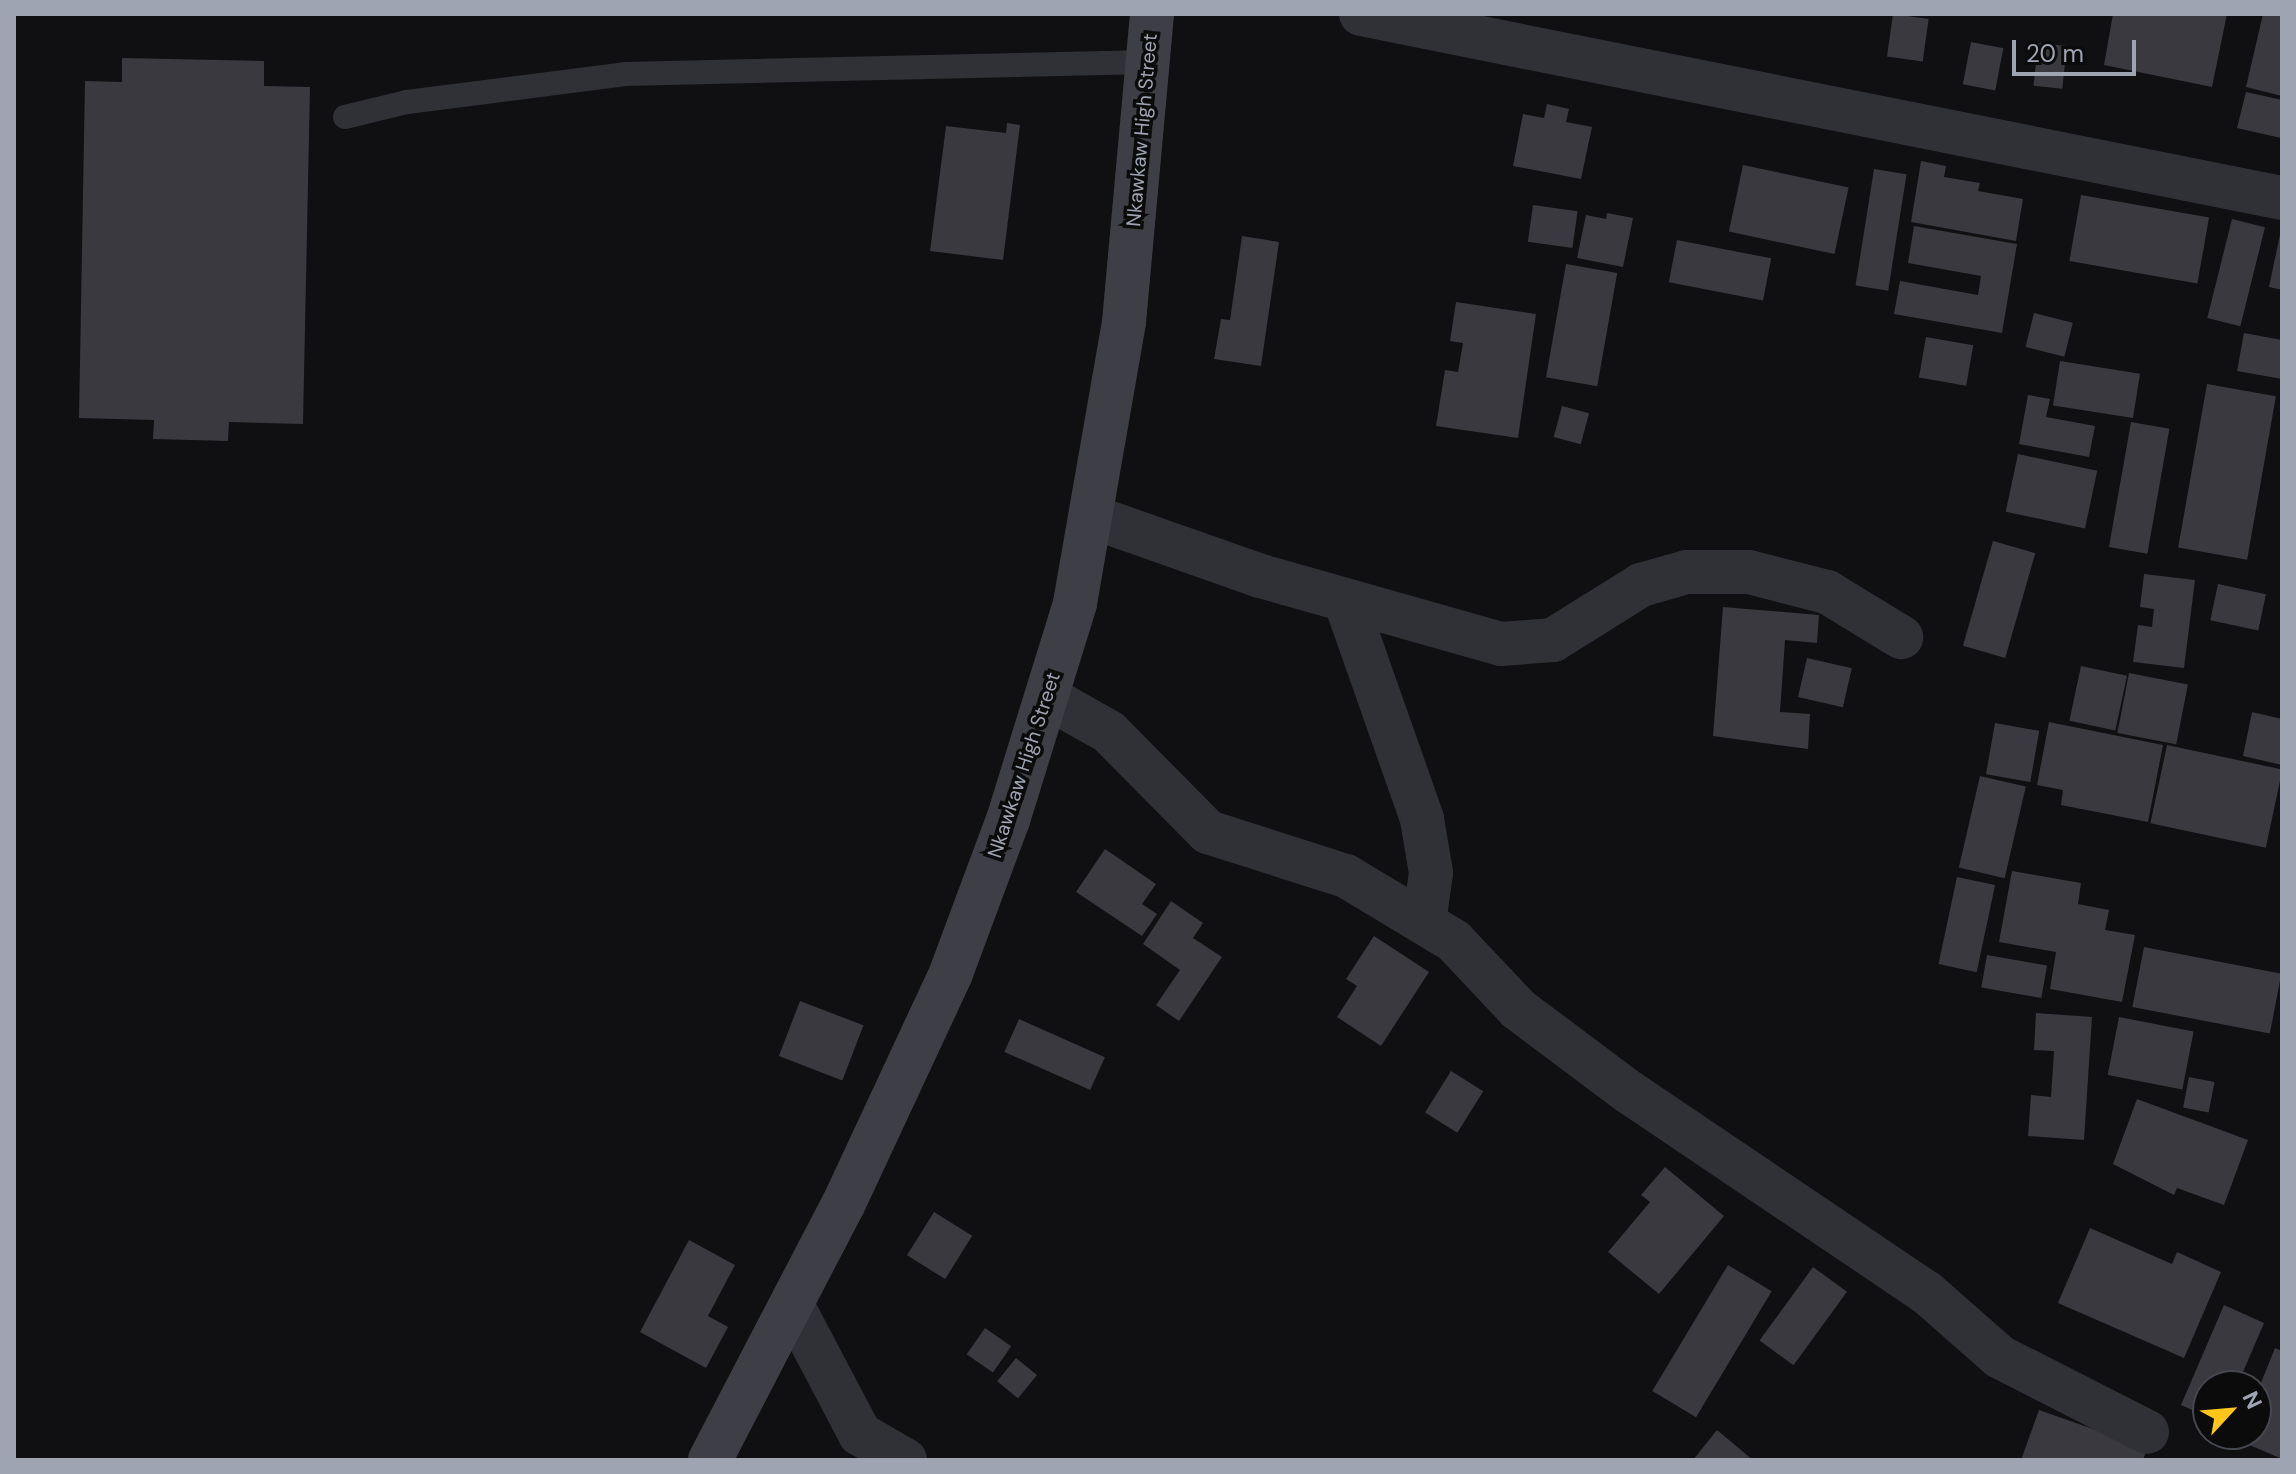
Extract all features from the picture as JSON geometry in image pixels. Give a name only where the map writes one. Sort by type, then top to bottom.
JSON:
[{"type":"main road","name":"Nkawkaw High Street","points":[[710,1460],[792,1305],[951,973],[1047,697],[1093,517],[1124,322],[1152,14]]},
{"type":"street","points":[[1361,14],[2282,198]]},
{"type":"street","points":[[1093,517],[1345,600],[1501,644],[1553,640],[1641,585],[1687,572],[1749,572],[1827,592],[1901,637]]},
{"type":"street","points":[[1345,600],[1422,819],[1431,873],[1424,923]]},
{"type":"street","points":[[1047,697],[1109,732],[1208,832],[1346,876],[1454,941],[1518,1009],[1926,1292],[2000,1357],[2147,1432]]},
{"type":"street","points":[[792,1305],[860,1434],[905,1460]]},
{"type":"lane","points":[[345,117],[407,102],[625,74],[1149,62]]},
{"type":"building","points":[[1893,14],[1929,19],[1923,62],[1887,57]]},
{"type":"building","points":[[2113,14],[2227,14],[2212,87],[2104,65]]},
{"type":"building","points":[[2263,14],[2282,14],[2282,96],[2246,87]]},
{"type":"building","points":[[1971,42],[2003,48],[1995,91],[1963,84]]},
{"type":"building","points":[[2038,43],[2067,46],[2062,89],[2034,86]]},
{"type":"building","points":[[122,58],[264,61],[264,86],[310,87],[303,424],[229,422],[228,441],[153,439],[154,420],[79,418],[85,81],[122,82]]},
{"type":"building","points":[[2246,92],[2282,100],[2281,138],[2237,128]]},
{"type":"building","points":[[1547,104],[1569,109],[1566,122],[1592,127],[1581,179],[1513,166],[1523,114],[1544,118]]},
{"type":"building","points":[[1007,123],[1020,125],[1003,260],[930,251],[946,126],[1006,133]]},
{"type":"building","points":[[1921,161],[1946,166],[1944,177],[1980,183],[1978,191],[2023,199],[2016,241],[1911,222]]},
{"type":"building","points":[[1743,165],[1849,187],[1835,254],[1729,232]]},
{"type":"building","points":[[1874,169],[1907,174],[1888,291],[1856,286]]},
{"type":"building","points":[[2081,195],[2209,218],[2197,284],[2069,261]]},
{"type":"building","points":[[1533,205],[1578,211],[1572,248],[1528,242]]},
{"type":"building","points":[[1607,213],[1633,218],[1623,267],[1577,258],[1586,215],[1606,219]]},
{"type":"building","points":[[2232,219],[2265,227],[2240,326],[2207,318]]},
{"type":"building","points":[[2282,225],[2282,290],[2269,287]]},
{"type":"building","points":[[1914,226],[2017,244],[2002,333],[1894,314],[1900,281],[1978,295],[1981,276],[1908,263]]},
{"type":"building","points":[[1242,236],[1279,242],[1261,366],[1214,359],[1221,319],[1230,320]]},
{"type":"building","points":[[1677,240],[1771,258],[1763,301],[1669,282]]},
{"type":"building","points":[[1566,264],[1617,273],[1597,386],[1546,377]]},
{"type":"building","points":[[1456,302],[1536,314],[1518,438],[1436,426],[1445,370],[1458,372],[1463,343],[1450,341]]},
{"type":"building","points":[[2034,313],[2073,323],[2064,357],[2026,347]]},
{"type":"building","points":[[2244,333],[2282,340],[2282,379],[2237,371]]},
{"type":"building","points":[[1926,337],[1973,345],[1966,386],[1919,377]]},
{"type":"building","points":[[2060,361],[2140,374],[2133,418],[2053,405]]},
{"type":"building","points":[[2207,384],[2276,396],[2247,560],[2178,547]]},
{"type":"building","points":[[2028,395],[2050,399],[2046,417],[2095,426],[2089,457],[2019,444]]},
{"type":"building","points":[[1562,406],[1589,413],[1581,444],[1554,437]]},
{"type":"building","points":[[2131,422],[2169,429],[2147,554],[2109,547]]},
{"type":"building","points":[[2018,454],[2097,471],[2085,529],[2006,512]]},
{"type":"building","points":[[1993,541],[2035,553],[2005,658],[1963,646]]},
{"type":"building","points":[[2144,574],[2195,580],[2184,668],[2133,662],[2138,625],[2152,627],[2154,609],[2140,607]]},
{"type":"building","points":[[2218,584],[2266,594],[2258,630],[2210,620]]},
{"type":"building","points":[[1723,607],[1819,615],[1817,643],[1785,640],[1780,712],[1810,714],[1808,749],[1713,736]]},
{"type":"building","points":[[1807,658],[1852,668],[1843,707],[1798,697]]},
{"type":"building","points":[[2081,666],[2127,676],[2115,731],[2069,721]]},
{"type":"building","points":[[2129,673],[2188,684],[2176,744],[2117,733]]},
{"type":"building","points":[[2252,712],[2282,719],[2282,765],[2243,756]]},
{"type":"building","points":[[2049,722],[2163,745],[2148,822],[2061,805],[2063,790],[2037,785]]},
{"type":"building","points":[[1995,723],[2039,731],[2030,782],[1986,774]]},
{"type":"building","points":[[2167,745],[2282,769],[2266,848],[2150,823]]},
{"type":"building","points":[[1980,776],[2026,787],[2005,878],[1959,868]]},
{"type":"building","points":[[1105,849],[1156,884],[1142,904],[1157,914],[1142,936],[1076,892]]},
{"type":"building","points":[[2012,871],[2081,883],[2078,904],[2109,910],[2105,930],[2135,935],[2122,1002],[2050,989],[2056,952],[1999,942]]},
{"type":"building","points":[[1957,877],[1995,885],[1977,972],[1938,964]]},
{"type":"building","points":[[1171,901],[1203,923],[1193,938],[1222,957],[1179,1021],[1156,1005],[1180,970],[1143,944]]},
{"type":"building","points":[[1374,936],[1429,972],[1381,1046],[1337,1017],[1357,986],[1346,979]]},
{"type":"building","points":[[2144,947],[2281,974],[2270,1034],[2132,1007]]},
{"type":"building","points":[[1987,955],[2047,966],[2041,998],[1981,987]]},
{"type":"building","points":[[800,1001],[863,1025],[842,1080],[779,1056]]},
{"type":"building","points":[[2036,1013],[2092,1017],[2084,1140],[2028,1136],[2031,1095],[2051,1097],[2054,1051],[2034,1050]]},
{"type":"building","points":[[2119,1017],[2194,1032],[2182,1089],[2108,1075]]},
{"type":"building","points":[[1019,1019],[1105,1057],[1090,1090],[1004,1052]]},
{"type":"building","points":[[1451,1071],[1483,1091],[1457,1133],[1425,1113]]},
{"type":"building","points":[[2189,1077],[2215,1082],[2209,1112],[2183,1107]]},
{"type":"building","points":[[2137,1099],[2248,1140],[2224,1205],[2177,1188],[2174,1195],[2113,1164]]},
{"type":"building","points":[[1665,1167],[1724,1216],[1659,1294],[1608,1252],[1650,1202],[1641,1195]]},
{"type":"building","points":[[934,1212],[972,1236],[945,1279],[907,1255]]},
{"type":"building","points":[[2090,1228],[2172,1264],[2177,1252],[2221,1272],[2184,1358],[2058,1303]]},
{"type":"building","points":[[689,1240],[735,1265],[708,1316],[728,1327],[706,1368],[640,1332]]},
{"type":"building","points":[[1728,1265],[1772,1291],[1696,1417],[1652,1391]]},
{"type":"building","points":[[1813,1267],[1847,1292],[1793,1365],[1760,1341]]},
{"type":"building","points":[[2224,1305],[2264,1323],[2244,1370],[2196,1370]]},
{"type":"building","points":[[985,1328],[1011,1346],[993,1373],[967,1354]]},
{"type":"building","points":[[2275,1348],[2282,1351],[2282,1459],[2261,1450],[2272,1450],[2272,1370],[2266,1370]]},
{"type":"building","points":[[1016,1358],[1037,1375],[1018,1398],[997,1381]]},
{"type":"building","points":[[2192,1379],[2192,1410],[2181,1405]]},
{"type":"building","points":[[2039,1410],[2147,1448],[2143,1460],[2021,1460]]},
{"type":"building","points":[[1717,1430],[1753,1460],[1693,1460]]}]
